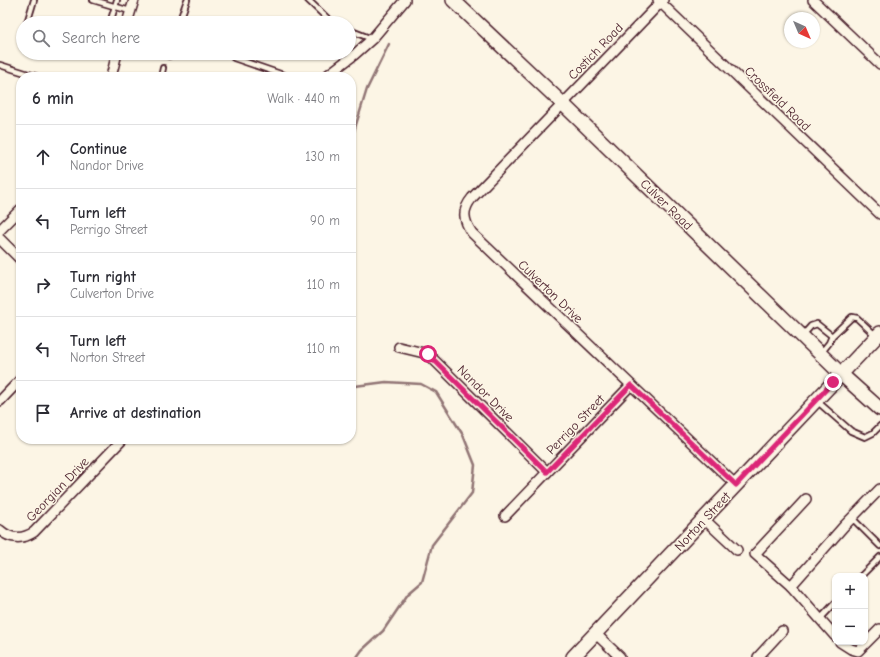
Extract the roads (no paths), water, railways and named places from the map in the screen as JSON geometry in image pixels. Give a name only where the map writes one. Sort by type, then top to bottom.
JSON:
[{"type":"main road","name":"Culver Road","points":[[453,0],[880,410]]},
{"type":"main road","name":"Norton Street","points":[[572,657],[878,334]]},
{"type":"street","points":[[129,16],[134,0]]},
{"type":"street","points":[[356,53],[372,39],[405,0]]},
{"type":"street","points":[[813,0],[880,64]]},
{"type":"street","name":"Costich Road","points":[[563,104],[660,1]]},
{"type":"street","name":"Crossfield Road","points":[[660,1],[880,214]]},
{"type":"street","points":[[112,72],[115,60]]},
{"type":"street","points":[[332,72],[347,60]]},
{"type":"street","name":"Culverton Drive","points":[[563,104],[472,198],[465,208],[464,213],[466,223],[472,233],[736,485]]},
{"type":"street","points":[[0,230],[16,214]]},
{"type":"street","points":[[0,239],[16,255]]},
{"type":"street","name":"Nandor Drive","points":[[399,347],[428,354],[547,472]]},
{"type":"street","points":[[0,401],[16,384]]},
{"type":"street","name":"Perrigo Street","points":[[505,516],[631,385]]},
{"type":"street","name":"Georgian Drive","points":[[0,530],[12,537],[24,537],[34,532],[118,444]]},
{"type":"street","points":[[790,586],[844,526],[880,489]]},
{"type":"street","points":[[806,499],[755,554],[790,586],[832,633]]},
{"type":"street","points":[[704,519],[737,550]]},
{"type":"street","points":[[844,645],[860,654],[880,629]]},
{"type":"street","points":[[758,657],[782,631]]},
{"type":"street","points":[[595,633],[620,657]]},
{"type":"lane","points":[[29,16],[34,0]]},
{"type":"lane","points":[[93,0],[130,11]]},
{"type":"lane","points":[[113,16],[117,0]]},
{"type":"lane","points":[[181,16],[187,0]]},
{"type":"lane","points":[[308,0],[325,16]]},
{"type":"lane","points":[[356,33],[372,39]]},
{"type":"lane","points":[[240,60],[275,72]]},
{"type":"lane","points":[[0,65],[22,72]]},
{"type":"lane","points":[[162,72],[163,68]]},
{"type":"lane","points":[[820,353],[829,343],[832,336],[852,317],[855,317],[878,334]]},
{"type":"lane","points":[[802,336],[811,326],[817,324],[832,336]]},
{"type":"lane","points":[[816,400],[855,434],[865,437],[873,433],[880,426]]},
{"type":"lane","points":[[852,518],[880,546]]},
{"type":"lane","points":[[864,573],[880,557]]},
{"type":"lane","points":[[820,619],[832,606]]},
{"type":"waterway","points":[[356,125],[367,89],[389,44]]},
{"type":"waterway","points":[[356,386],[386,382],[421,384],[436,392],[463,435],[475,465],[472,493],[432,545],[422,582],[408,594],[383,631],[362,650],[357,657]]}]
